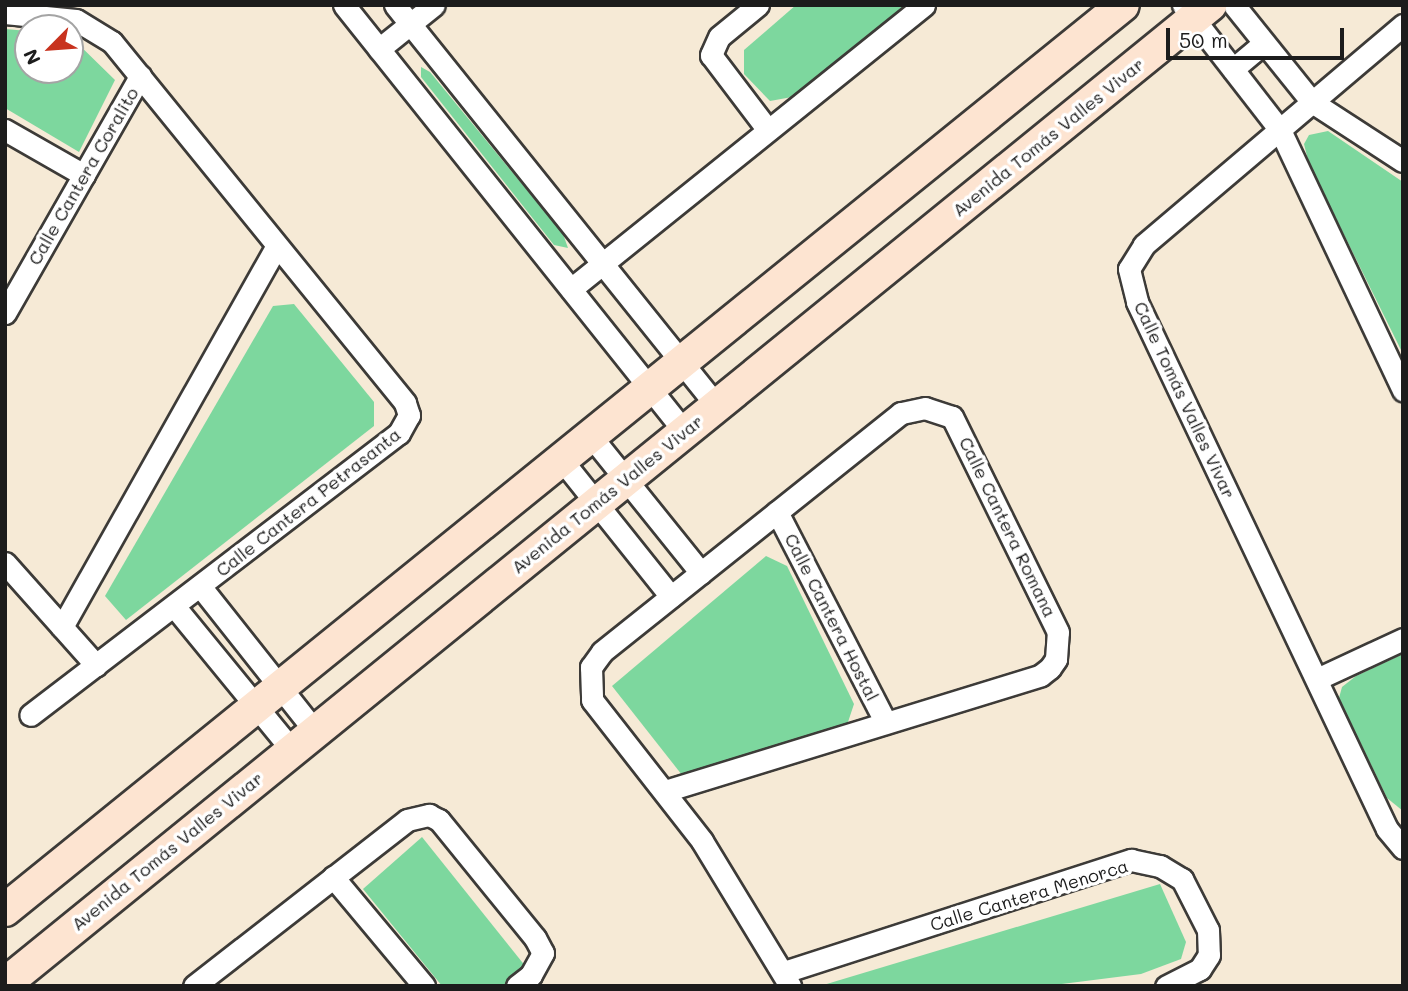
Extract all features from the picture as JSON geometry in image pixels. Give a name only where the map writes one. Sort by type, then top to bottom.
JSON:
[{"type":"main road","points":[[5,909],[562,459],[680,360],[1123,5]]},
{"type":"main road","name":"Avenida Tomás Valles Vivar","points":[[5,984],[716,405],[1195,10]]},
{"type":"street","points":[[344,5],[684,431]]},
{"type":"street","points":[[395,5],[716,405]]},
{"type":"street","points":[[379,49],[434,5]]},
{"type":"street","points":[[758,5],[714,42],[711,55],[768,130]]},
{"type":"street","points":[[571,289],[924,5]]},
{"type":"street","points":[[1234,5],[1312,102],[1403,160]]},
{"type":"street","points":[[1195,10],[1233,69],[1280,130],[1403,390]]},
{"type":"street","name":"Calle Cantera Petrasanta","points":[[5,13],[76,20],[93,27],[141,76],[405,403],[409,415],[400,433],[30,715]]},
{"type":"street","name":"Calle Tomás Valles Vivar","points":[[1403,25],[1144,245],[1129,269],[1137,302],[1387,829],[1403,848]]},
{"type":"street","points":[[1233,69],[1265,43]]},
{"type":"street","name":"Calle Cantera Coralito","points":[[5,313],[141,76]]},
{"type":"street","points":[[5,130],[84,175]]},
{"type":"street","points":[[62,627],[277,246]]},
{"type":"street","name":"Calle Cantera Romana","points":[[665,791],[1041,675],[1056,659],[1058,632],[1053,618],[961,429],[940,411],[914,408],[777,512],[596,658],[589,682],[592,700],[702,841],[787,979]]},
{"type":"street","points":[[590,435],[701,573]]},
{"type":"street","points":[[562,459],[671,597]]},
{"type":"street","points":[[622,535],[651,512]]},
{"type":"street","name":"Calle Cantera Hostal","points":[[777,512],[886,723]]},
{"type":"street","points":[[5,563],[96,665]]},
{"type":"street","points":[[200,586],[254,654],[267,697],[303,740]]},
{"type":"street","points":[[174,606],[228,672],[267,697],[303,740]]},
{"type":"street","points":[[1317,679],[1403,639]]},
{"type":"street","points":[[228,672],[254,654]]},
{"type":"street","points":[[194,986],[407,820],[429,815],[439,820],[535,938],[543,953],[531,975],[517,986]]},
{"type":"street","name":"Calle Cantera Menorca","points":[[787,979],[1131,860],[1160,866],[1182,879],[1208,930],[1209,955],[1200,969],[1166,986]]},
{"type":"street","points":[[333,877],[424,986]]},
{"type":"green space","points":[[796,5],[906,5],[792,97],[770,101],[744,74],[744,50]]},
{"type":"green space","points":[[5,29],[14,30],[14,84],[84,84],[84,50],[115,80],[79,152],[5,108]]},
{"type":"green space","points":[[421,67],[430,72],[563,234],[568,248],[554,245],[421,77]]},
{"type":"green space","points":[[1328,131],[1403,182],[1403,354],[1309,164],[1304,144],[1309,135]]},
{"type":"green space","points":[[294,304],[374,402],[374,426],[126,620],[105,596],[273,306]]},
{"type":"green space","points":[[766,556],[787,566],[854,704],[846,728],[682,775],[612,686]]},
{"type":"green space","points":[[1403,654],[1403,811],[1387,798],[1339,698],[1342,687],[1356,676]]},
{"type":"green space","points":[[422,837],[526,967],[502,986],[442,986],[363,889]]},
{"type":"green space","points":[[1160,884],[1186,942],[1181,959],[1141,974],[1046,986],[820,986]]}]
